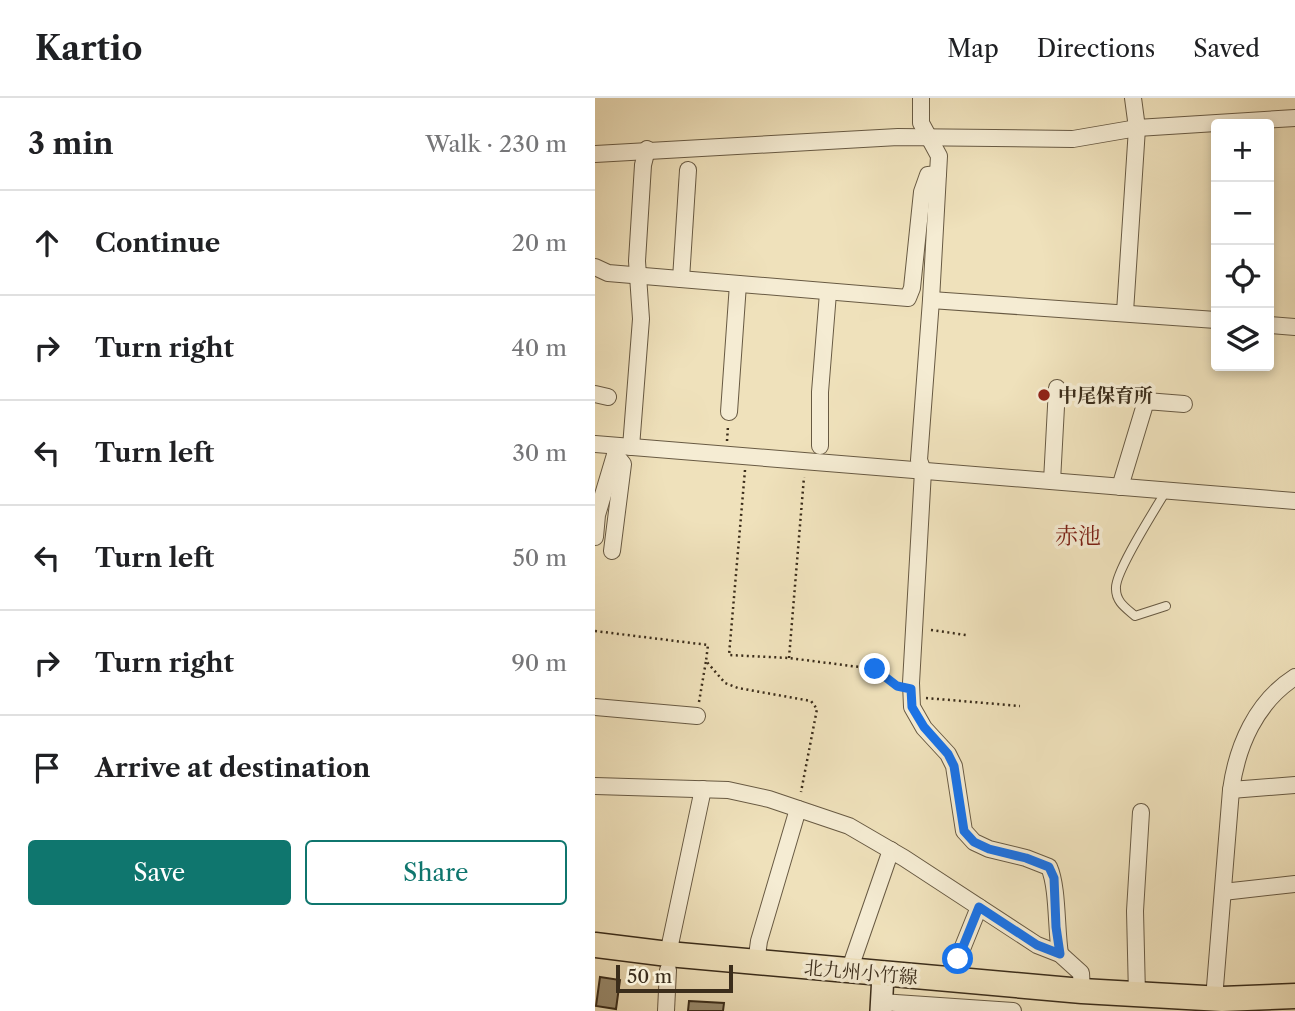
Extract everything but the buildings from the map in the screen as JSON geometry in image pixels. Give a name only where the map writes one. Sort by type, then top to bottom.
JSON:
[{"type":"main road","name":"北九州小竹線","points":[[595,944],[668,962],[756,963],[1219,1003],[1295,996]]},
{"type":"street","points":[[921,98],[921,123],[939,156],[919,460],[923,471],[912,707],[954,766],[964,831],[974,842],[989,849],[1049,867],[1054,878],[1060,954]]},
{"type":"street","points":[[1125,312],[1137,128],[1133,98]]},
{"type":"street","points":[[1274,120],[1295,118]]},
{"type":"street","points":[[595,154],[898,137],[1073,139],[1137,128],[1211,124]]},
{"type":"street","points":[[595,537],[597,515],[621,449],[641,319],[636,275],[643,165],[647,149]]},
{"type":"street","points":[[681,279],[688,170]]},
{"type":"street","points":[[595,267],[608,273],[908,298],[912,288],[922,192],[928,175],[938,174]]},
{"type":"street","points":[[729,412],[739,284]]},
{"type":"street","points":[[820,446],[820,392],[828,293]]},
{"type":"street","points":[[931,300],[1211,320]]},
{"type":"street","points":[[1274,325],[1295,327]]},
{"type":"street","points":[[1052,481],[1058,388]]},
{"type":"street","points":[[1120,487],[1146,401],[1184,404]]},
{"type":"street","points":[[595,444],[621,449],[725,454],[1295,501]]},
{"type":"street","points":[[612,551],[623,464],[621,449]]},
{"type":"street","points":[[1219,1003],[1223,892],[1231,790],[1237,757],[1246,736],[1277,689],[1295,677]]},
{"type":"street","points":[[595,707],[697,716]]},
{"type":"street","points":[[1231,790],[1295,785]]},
{"type":"street","points":[[595,786],[728,790],[849,826],[891,850],[1037,945],[1060,954],[1081,973],[1082,991]]},
{"type":"street","points":[[666,1011],[668,962],[702,789]]},
{"type":"street","points":[[756,963],[759,942],[798,809]]},
{"type":"street","points":[[1137,995],[1135,911],[1141,812]]},
{"type":"street","points":[[849,971],[891,850]]},
{"type":"street","points":[[1223,892],[1295,884]]},
{"type":"street","points":[[955,981],[958,959],[979,907]]},
{"type":"street","points":[[883,975],[881,1007],[1013,1011]]},
{"type":"lane","points":[[1166,491],[1129,555],[1115,588],[1119,602],[1135,615],[1167,606]]},
{"type":"path","points":[[725,454],[729,412]]},
{"type":"path","points":[[747,456],[729,655],[789,658],[875,669],[912,694],[1020,706]]},
{"type":"path","points":[[789,658],[805,461]]},
{"type":"path","points":[[914,627],[966,635]]},
{"type":"path","points":[[595,631],[708,645],[697,716]]},
{"type":"path","points":[[706,661],[725,683],[738,688],[811,701],[817,709],[798,809]]},
{"type":"place","name":"中尾保育所","points":[[1044,395]]},
{"type":"district","name":"赤池","points":[[1078,536]]},
{"type":"route","points":[[875,669],[897,686],[911,689],[912,707],[924,727],[948,754],[954,766],[964,831],[974,842],[989,849],[1049,867],[1054,878],[1060,954],[1037,945],[979,907],[958,959]]}]
